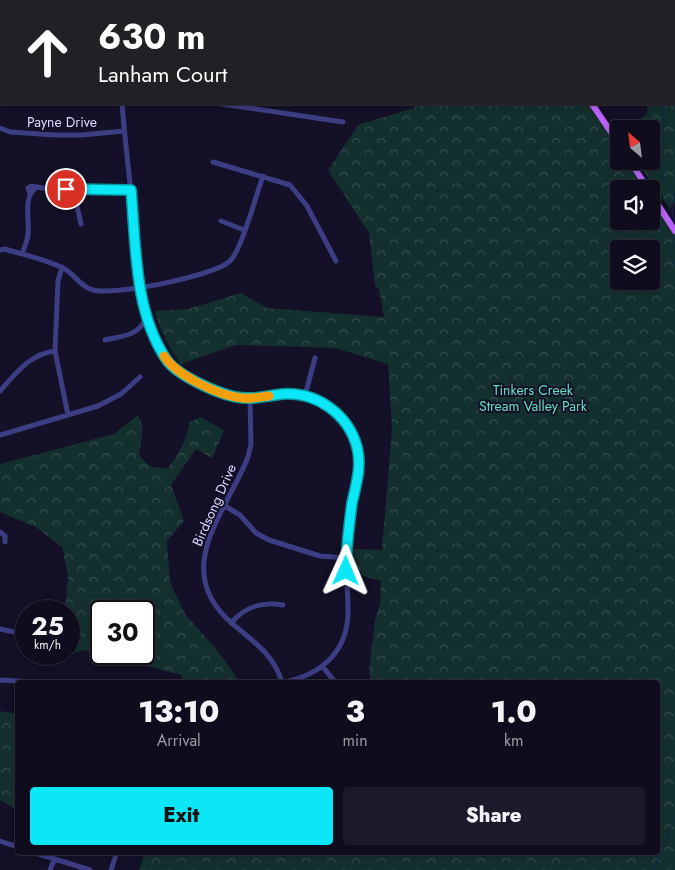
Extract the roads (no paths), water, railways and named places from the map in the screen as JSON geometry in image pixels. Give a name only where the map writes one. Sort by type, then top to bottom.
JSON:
[{"type":"main road","points":[[593,105],[610,131]]},
{"type":"main road","points":[[660,208],[675,231]]},
{"type":"street","points":[[195,0],[204,0]]},
{"type":"street","points":[[122,105],[140,288],[148,318],[160,350],[171,366],[189,378],[226,394],[250,398],[282,394],[305,396],[321,402],[345,422],[357,447],[358,470],[348,531],[346,558],[348,620],[345,634],[338,650],[323,667],[304,677],[292,680]]},
{"type":"street","points":[[229,105],[343,122]]},
{"type":"street","name":"Payne Drive","points":[[0,128],[10,132],[55,135],[82,135],[124,130]]},
{"type":"street","points":[[213,162],[290,185],[307,206],[336,261]]},
{"type":"street","points":[[0,250],[5,249],[62,267],[86,287],[93,290],[110,291],[140,288],[207,272],[229,262],[238,249],[263,176]]},
{"type":"street","points":[[22,254],[28,235],[30,194],[37,187],[77,190],[131,190]]},
{"type":"street","points":[[77,190],[76,202],[81,224]]},
{"type":"street","points":[[221,221],[244,230]]},
{"type":"street","points":[[62,267],[58,281],[55,351],[68,415]]},
{"type":"street","points":[[105,340],[134,333],[143,326],[148,318]]},
{"type":"street","points":[[0,390],[33,357],[55,351]]},
{"type":"street","points":[[305,396],[315,358]]},
{"type":"street","points":[[0,435],[92,408],[127,390],[140,377]]},
{"type":"street","name":"Birdsong Drive","points":[[250,398],[249,453],[209,539],[203,564],[205,582],[211,598],[220,613],[267,653],[283,680]]},
{"type":"street","points":[[225,506],[240,515],[256,533],[268,540],[320,556],[346,558]]},
{"type":"street","points":[[0,532],[5,536],[5,542]]},
{"type":"street","points":[[231,623],[242,612],[253,606],[271,604],[283,606]]},
{"type":"street","points":[[0,629],[14,632]]},
{"type":"street","points":[[323,667],[333,680]]},
{"type":"street","points":[[0,680],[15,681]]},
{"type":"street","points":[[0,841],[15,846]]},
{"type":"street","points":[[40,855],[90,870]]},
{"type":"street","points":[[111,870],[116,855]]},
{"type":"street","points":[[50,870],[54,860]]},
{"type":"waterway","points":[[665,105],[662,126],[664,142],[659,150],[663,178],[675,195]]},
{"type":"waterway","points":[[674,221],[672,211],[675,196]]},
{"type":"waterway","points":[[674,235],[671,256],[675,265]]},
{"type":"waterway","points":[[660,854],[675,819]]},
{"type":"waterway","points":[[653,870],[659,855]]},
{"type":"park label","name":"Tinkers Creek Stream Valley Park","points":[[533,398]]}]
